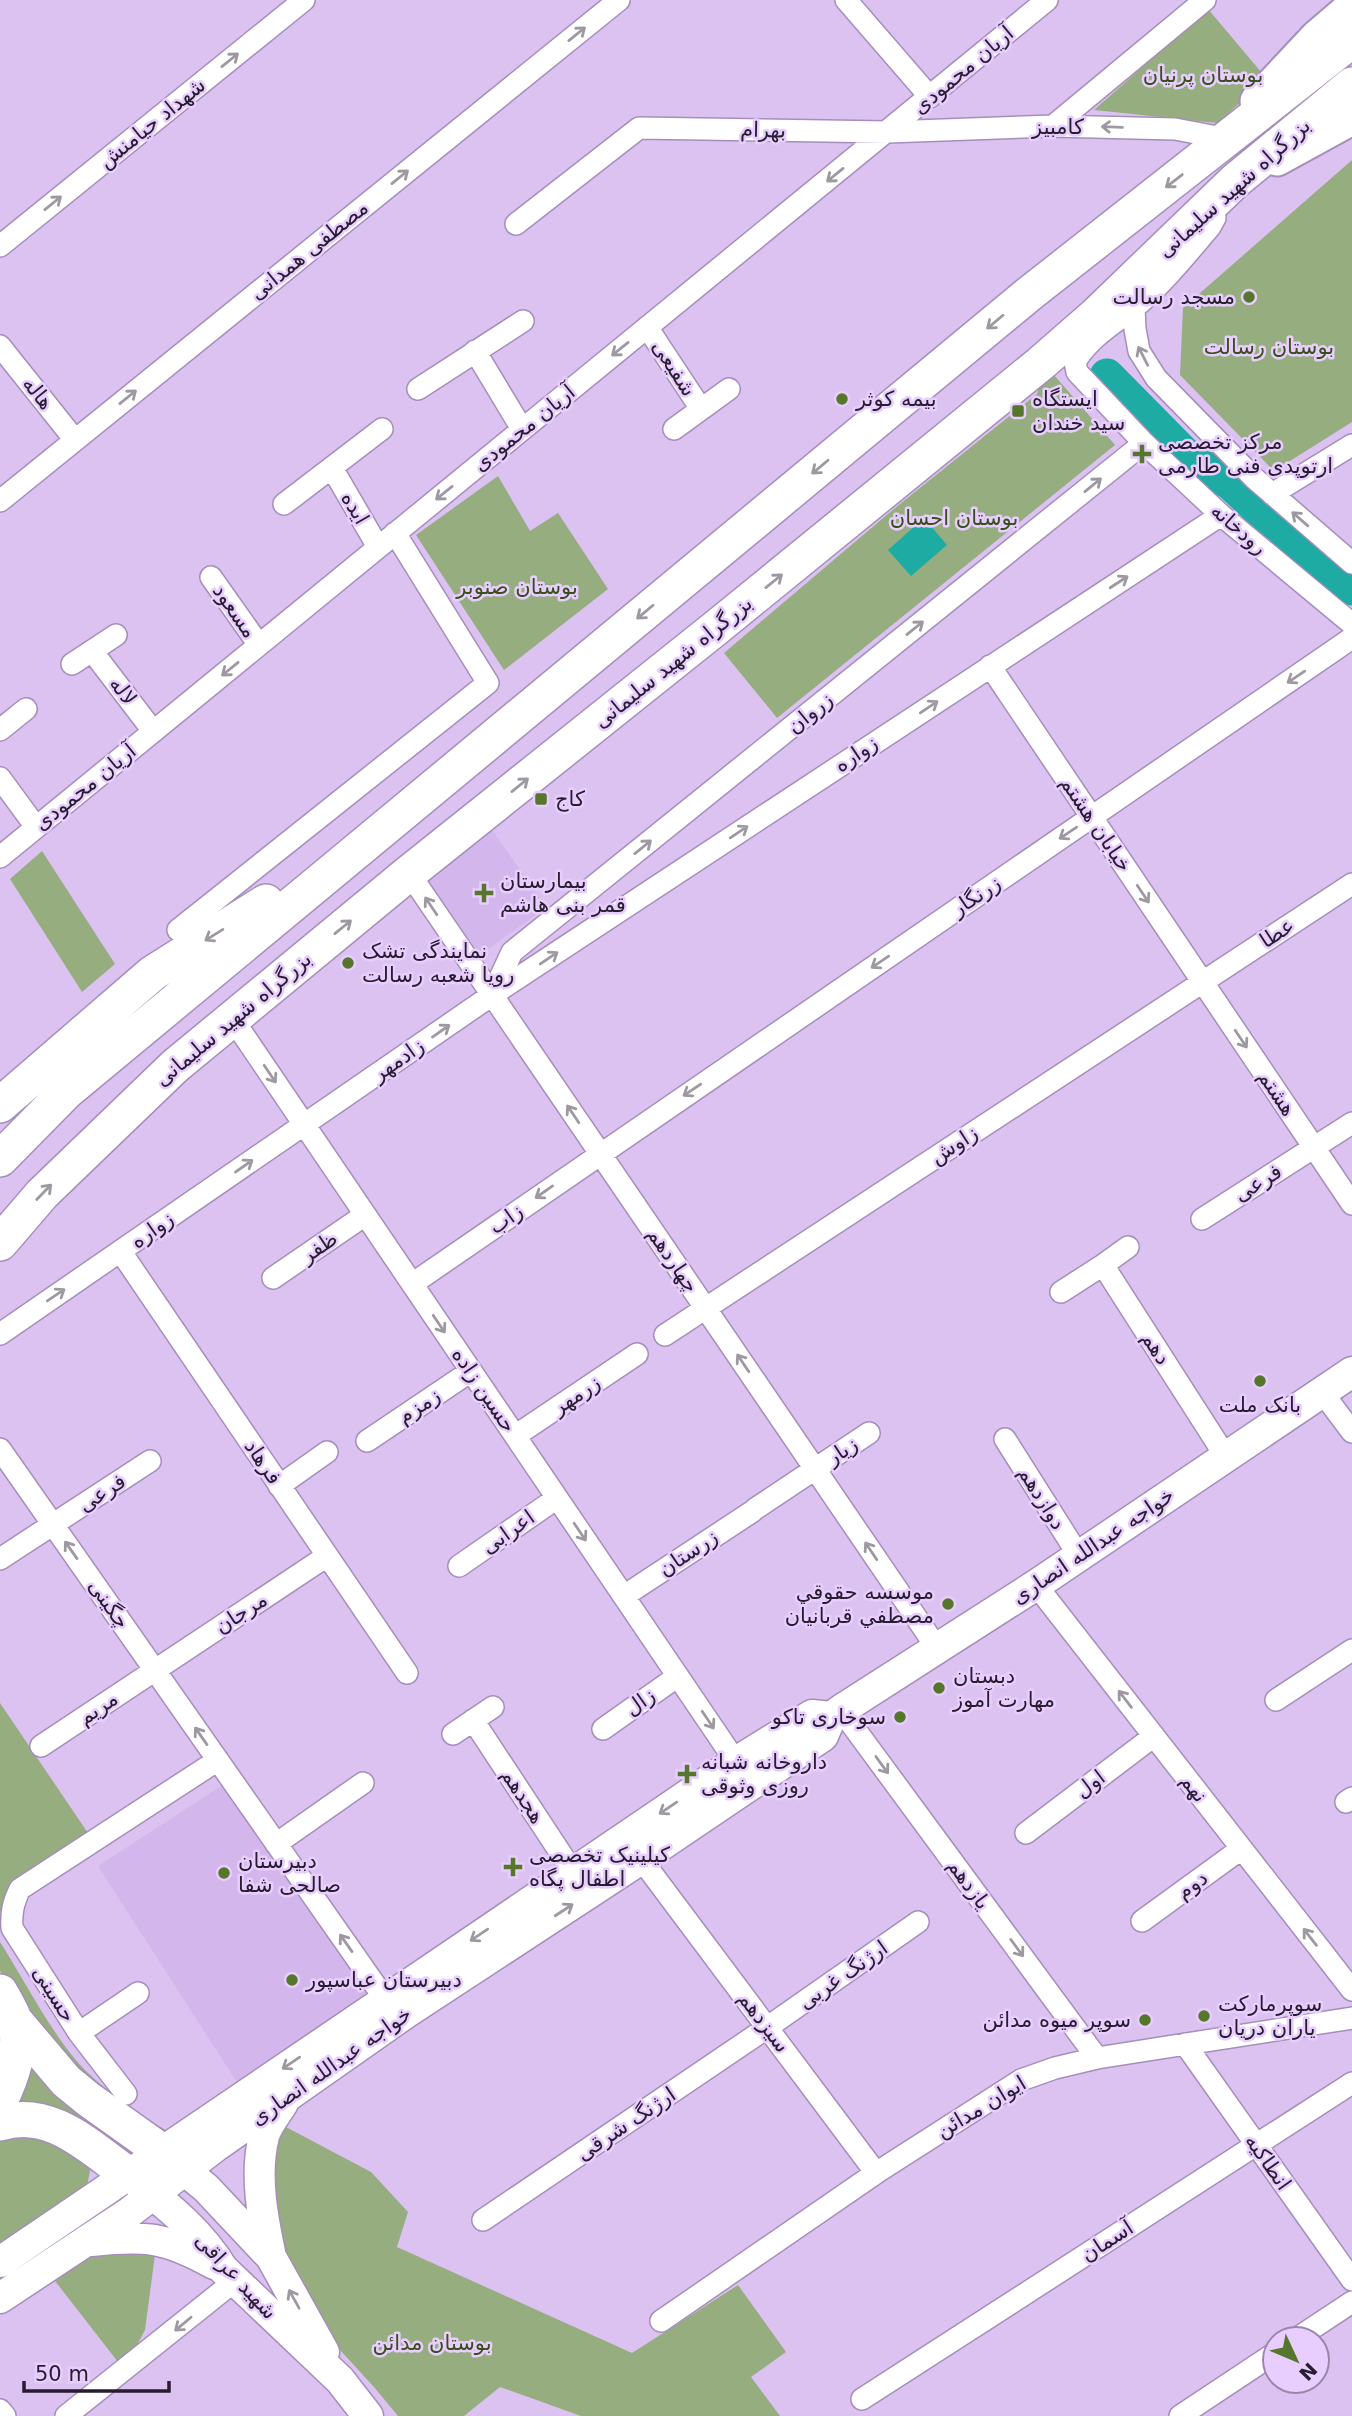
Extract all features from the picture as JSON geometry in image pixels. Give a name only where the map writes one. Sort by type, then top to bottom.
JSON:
[{"type":"highway","name":"بزرگراه شهید سلیمانی","points":[[0,1159],[68,1091],[1029,294],[1352,40]]},
{"type":"highway","name":"بزرگراه شهید سلیمانی","points":[[0,1244],[59,1177],[175,1066],[409,873],[1040,364],[1095,316],[1234,181],[1352,85]]},
{"type":"highway","points":[[0,1105],[153,973],[377,834]]},
{"type":"highway","points":[[0,1086],[109,1010]]},
{"type":"highway","points":[[0,1992],[16,2022],[66,2081],[173,2161]]},
{"type":"highway","points":[[0,2101],[11,2080],[16,2055],[16,2022]]},
{"type":"highway","points":[[0,2123],[33,2118],[56,2125],[85,2142],[141,2185]]},
{"type":"main road","points":[[1228,139],[1239,120],[1317,37],[1352,7]]},
{"type":"main road","points":[[1234,181],[1352,118]]},
{"type":"main road","name":"خواجه عبدالله انصاری","points":[[173,2161],[288,2096],[406,2013],[823,1736],[836,1713],[1036,1586],[1352,1372]]},
{"type":"main road","name":"خواجه عبدالله انصاری","points":[[0,2298],[84,2242],[141,2185],[385,1999],[736,1762],[812,1715],[836,1713]]},
{"type":"main road","points":[[271,2257],[263,2216],[262,2159],[265,2134],[288,2096]]},
{"type":"main road","name":"شهید عراقی","points":[[173,2161],[206,2188],[271,2257],[340,2380]]},
{"type":"main road","name":"خواجه عبدالله انصاری","points":[[0,2262],[141,2185]]},
{"type":"main road","name":"شهید عراقی","points":[[141,2185],[210,2247],[230,2275],[340,2380],[368,2416]]},
{"type":"main road","points":[[84,2242],[124,2237],[150,2238],[187,2248],[230,2275]]},
{"type":"street","name":"شهداد حیامنش","points":[[0,246],[304,0]]},
{"type":"street","name":"مصطفی همدانی","points":[[0,501],[619,0]]},
{"type":"street","points":[[846,0],[930,97]]},
{"type":"street","name":"آریان محمودی","points":[[0,857],[1047,0]]},
{"type":"street","points":[[1052,126],[1205,0]]},
{"type":"street","name":"کامبیز","points":[[888,132],[1052,126],[1175,129],[1228,139]]},
{"type":"street","name":"بهرام","points":[[516,224],[639,128],[888,132]]},
{"type":"street","name":"رودخانه","points":[[1234,181],[1210,226],[1151,295],[1082,350],[1075,362],[1077,372],[1144,443],[1221,514],[1352,624]]},
{"type":"street","points":[[1134,308],[1139,351],[1156,378],[1254,478],[1352,563]]},
{"type":"street","points":[[418,390],[523,321]]},
{"type":"street","name":"شفیعی","points":[[647,327],[701,410]]},
{"type":"street","name":"هاله","points":[[0,346],[75,440]]},
{"type":"street","points":[[475,351],[522,429]]},
{"type":"street","points":[[674,429],[729,389]]},
{"type":"street","name":"ایده","points":[[284,504],[382,429]]},
{"type":"street","name":"زروان","points":[[492,995],[512,953],[1144,443]]},
{"type":"street","points":[[1272,494],[1352,445]]},
{"type":"street","name":"ایده","points":[[332,468],[378,547]]},
{"type":"street","name":"زواره","points":[[492,995],[1221,514]]},
{"type":"street","points":[[178,930],[488,683],[395,533]]},
{"type":"street","name":"مسعود","points":[[211,577],[259,645]]},
{"type":"street","points":[[72,664],[116,635]]},
{"type":"street","name":"زرنگار","points":[[600,1153],[1352,638]]},
{"type":"street","name":"لاله","points":[[92,650],[153,731]]},
{"type":"street","name":"خیابان هشتم","points":[[990,666],[1203,982]]},
{"type":"street","points":[[0,730],[26,709]]},
{"type":"street","points":[[0,778],[36,827]]},
{"type":"street","name":"چهاردهم","points":[[409,873],[937,1648]]},
{"type":"street","name":"عطا","points":[[1203,982],[1352,884]]},
{"type":"street","name":"هشتم","points":[[1203,982],[1352,1204]]},
{"type":"street","name":"زاوش","points":[[665,1335],[1203,982]]},
{"type":"street","name":"زادمهر","points":[[304,1125],[492,995]]},
{"type":"street","name":"حسین زاده","points":[[232,1018],[736,1762]]},
{"type":"street","name":"فرعی","points":[[1202,1219],[1352,1123]]},
{"type":"street","name":"زواره","points":[[0,1334],[304,1125]]},
{"type":"street","name":"زاب","points":[[412,1284],[600,1153]]},
{"type":"street","name":"ظفر","points":[[273,1278],[365,1215]]},
{"type":"street","points":[[1060,1292],[1128,1247]]},
{"type":"street","name":"فرهاد","points":[[121,1252],[407,1672]]},
{"type":"street","name":"دهم","points":[[1103,1265],[1226,1457]]},
{"type":"street","name":"زرمهر","points":[[515,1436],[637,1354]]},
{"type":"street","name":"زمزم","points":[[367,1441],[471,1371]]},
{"type":"street","points":[[1322,1392],[1352,1432]]},
{"type":"street","name":"زیار","points":[[815,1469],[869,1433]]},
{"type":"street","name":"دوازدهم","points":[[1005,1439],[1079,1556]]},
{"type":"street","name":"چگینی","points":[[0,1449],[385,1999]]},
{"type":"street","points":[[279,1486],[327,1452]]},
{"type":"street","name":"فرعی","points":[[0,1559],[150,1461]]},
{"type":"street","name":"زرستان","points":[[624,1596],[815,1469]]},
{"type":"street","name":"اعرابی","points":[[459,1566],[557,1498]]},
{"type":"street","name":"مرجان","points":[[155,1670],[327,1556]]},
{"type":"street","name":"نهم","points":[[1036,1586],[1352,1990]]},
{"type":"street","points":[[1276,1700],[1352,1650]]},
{"type":"street","name":"مریم","points":[[41,1746],[155,1670]]},
{"type":"street","name":"زال","points":[[603,1729],[678,1676]]},
{"type":"street","points":[[453,1734],[493,1707]]},
{"type":"street","name":"یازدهم","points":[[836,1713],[1097,2058]]},
{"type":"street","name":"هجدهم","points":[[473,1720],[573,1872]]},
{"type":"street","name":"اول","points":[[1026,1833],[1154,1736]]},
{"type":"street","name":"حسینی","points":[[138,1993],[79,2033],[12,1928],[11,1914],[20,1889],[218,1760]]},
{"type":"street","points":[[276,1844],[363,1783]]},
{"type":"street","name":"دوم","points":[[1142,1921],[1241,1849]]},
{"type":"street","name":"سیزدهم","points":[[650,1871],[876,2173]]},
{"type":"street","name":"ارژنگ غربی","points":[[768,2028],[918,1922]]},
{"type":"street","name":"ایوان مدائن","points":[[661,2320],[876,2173],[1021,2080],[1097,2058],[1352,2018]]},
{"type":"street","name":"ارژنگ شرقی","points":[[483,2220],[768,2028]]},
{"type":"street","points":[[79,2033],[126,2094]]},
{"type":"street","name":"انطاکیه","points":[[1185,2044],[1352,2280]]},
{"type":"street","name":"آسمان","points":[[862,2399],[1352,2083]]},
{"type":"street","points":[[66,2416],[230,2275]]},
{"type":"street","points":[[1317,2325],[1352,2302]]},
{"type":"street","points":[[1180,2416],[1261,2362]]},
{"type":"street","points":[[0,2410],[5,2416]]},
{"type":"shaded area","points":[[924,518],[947,545],[911,576],[888,550]]},
{"type":"shaded area","name":"بیمارستان قمر بنی هاشم","points":[[491,829],[547,907],[477,957],[421,879]]},
{"type":"shaded area","points":[[229,1781],[376,2001],[242,2090],[98,1866]]},
{"type":"green space","name":"بوستان پرنیان","points":[[1208,9],[1267,79],[1217,123],[1094,110]]},
{"type":"green space","name":"بوستان رسالت","points":[[1352,160],[1352,422],[1274,471],[1180,375],[1183,308]]},
{"type":"green space","name":"بوستان احسان","points":[[1054,375],[1115,445],[777,718],[724,653],[895,508],[1037,394],[1039,387]]},
{"type":"green space","name":"بوستان صنوبر","points":[[498,476],[530,531],[558,513],[608,589],[504,670],[416,535]]},
{"type":"green space","points":[[42,851],[115,964],[82,992],[10,879]]},
{"type":"green space","points":[[0,1703],[90,1836],[5,1903],[0,1912]]},
{"type":"green space","points":[[0,1942],[52,2028],[75,2059],[97,2082],[120,2100],[180,2138],[176,2144],[110,2101],[31,2023],[0,1971]]},
{"type":"green space","points":[[26,2051],[129,2148],[133,2154],[132,2158],[0,2113]]},
{"type":"green space","points":[[16,2126],[88,2157],[90,2171],[87,2186],[0,2245],[0,2129]]},
{"type":"green space","name":"بوستان مدائن","points":[[284,2126],[371,2172],[408,2212],[397,2247],[632,2353],[738,2285],[786,2352],[751,2377],[780,2416],[581,2416],[500,2387],[464,2416],[398,2416],[319,2327],[276,2253],[269,2161]]},
{"type":"green space","points":[[156,2247],[145,2330],[136,2347],[118,2362],[52,2277],[88,2254]]},
{"type":"waterway","points":[[1107,376],[1191,461],[1231,483],[1306,552],[1352,588]]},
{"type":"place","name":"مسجد رسالت","points":[[1249,297]]},
{"type":"place","name":"بیمه کوثر","points":[[842,399]]},
{"type":"place","name":"ایستگاه سید خندان","points":[[1018,411]]},
{"type":"place","name":"مرکز تخصصی ارتوپدی فنی طارمی","points":[[1142,454]]},
{"type":"place","name":"کاج","points":[[541,799]]},
{"type":"place","name":"بیمارستان قمر بنی هاشم","points":[[484,893]]},
{"type":"place","name":"نمایندگی تشک رویا شعبه رسالت","points":[[348,963]]},
{"type":"place","name":"بانک ملت","points":[[1260,1381]]},
{"type":"place","name":"موسسه حقوقي مصطفي قربانيان","points":[[948,1604]]},
{"type":"place","name":"دبستان مهارت آموز","points":[[939,1688]]},
{"type":"place","name":"سوخاری تاکو","points":[[900,1717]]},
{"type":"place","name":"داروخانه شبانه روزی وثوقی","points":[[687,1774]]},
{"type":"place","name":"کیلینیک تخصصی اطفال پگاه","points":[[513,1867]]},
{"type":"place","name":"دبیرستان صالحی شفا","points":[[224,1873]]},
{"type":"place","name":"دبیرستان عباسپور","points":[[292,1980]]},
{"type":"place","name":"سوپرمارکت یاران دریان","points":[[1204,2016]]},
{"type":"place","name":"سوپر میوه مدائن","points":[[1145,2020]]}]
